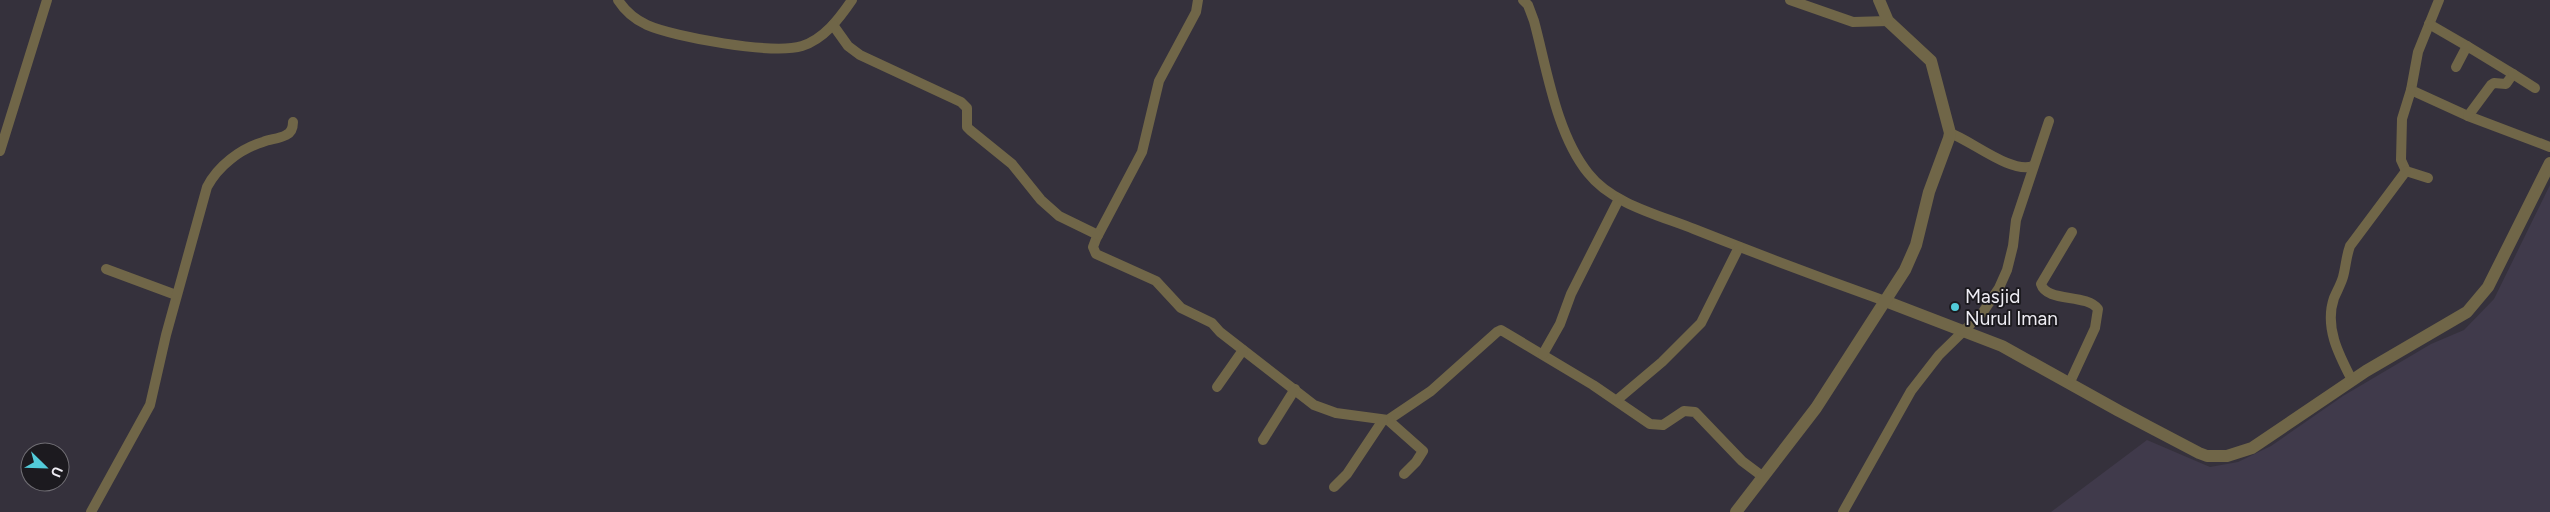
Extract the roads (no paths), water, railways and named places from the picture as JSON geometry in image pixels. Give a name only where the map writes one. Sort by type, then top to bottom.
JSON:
[{"type":"street","points":[[0,150],[47,0]]},
{"type":"street","points":[[618,0],[628,13],[654,28],[720,42],[771,48],[802,46],[821,37],[852,0]]},
{"type":"street","points":[[1198,0],[1196,12],[1159,81],[1142,152],[1098,235],[1093,247],[1096,254],[1156,281],[1181,308],[1208,321],[1314,405],[1327,411],[1385,420],[1423,451],[1404,474]]},
{"type":"street","points":[[1522,0],[1531,10],[1564,130],[1571,146],[1595,182],[1619,199],[1739,247],[1965,330],[2002,346],[2181,445],[2207,456],[2240,453],[2252,448],[2352,380],[2474,306],[2497,269],[2550,163]]},
{"type":"street","points":[[1790,0],[1853,22],[1888,21]]},
{"type":"street","points":[[1736,512],[1816,408],[1912,256],[1929,192],[1950,133],[1931,61],[1888,21],[1879,0]]},
{"type":"street","points":[[2428,178],[2406,171],[2401,160],[2402,119],[2411,90],[2415,64],[2428,24],[2439,0]]},
{"type":"street","points":[[2428,24],[2535,88]]},
{"type":"street","points":[[833,25],[848,46],[860,55],[961,102],[967,108],[968,127],[970,130],[1012,164],[1042,200],[1059,216],[1098,235]]},
{"type":"street","points":[[2456,67],[2467,46]]},
{"type":"street","points":[[2468,116],[2491,85],[2494,83],[2506,84],[2513,74]]},
{"type":"street","points":[[2411,90],[2468,116],[2550,147]]},
{"type":"street","points":[[1843,512],[1911,391],[1939,355],[1990,302],[2007,270],[2014,246],[2016,220],[2049,121]]},
{"type":"street","points":[[91,512],[148,410],[197,218],[211,180],[237,154],[263,142],[287,135],[292,129],[293,122]]},
{"type":"street","points":[[1950,133],[2012,166],[2024,168],[2033,166]]},
{"type":"street","points":[[2352,380],[2336,348],[2331,319],[2334,300],[2341,283],[2350,246],[2406,171]]},
{"type":"street","points":[[1543,354],[1560,324],[1571,294],[1619,199]]},
{"type":"street","points":[[2070,382],[2095,328],[2098,309],[2088,302],[2053,294],[2044,289],[2041,284],[2072,232]]},
{"type":"street","points":[[1617,400],[1662,362],[1701,323],[1739,247]]},
{"type":"street","points":[[106,269],[176,295]]},
{"type":"street","points":[[1334,487],[1347,474],[1385,420],[1431,391],[1499,331],[1506,332],[1543,354],[1656,426],[1663,425],[1684,411],[1695,412],[1742,461],[1762,476]]},
{"type":"street","points":[[1217,387],[1243,350]]},
{"type":"street","points":[[1263,440],[1296,389]]},
{"type":"place","name":"Masjid Nurul Iman","points":[[1955,307]]}]
